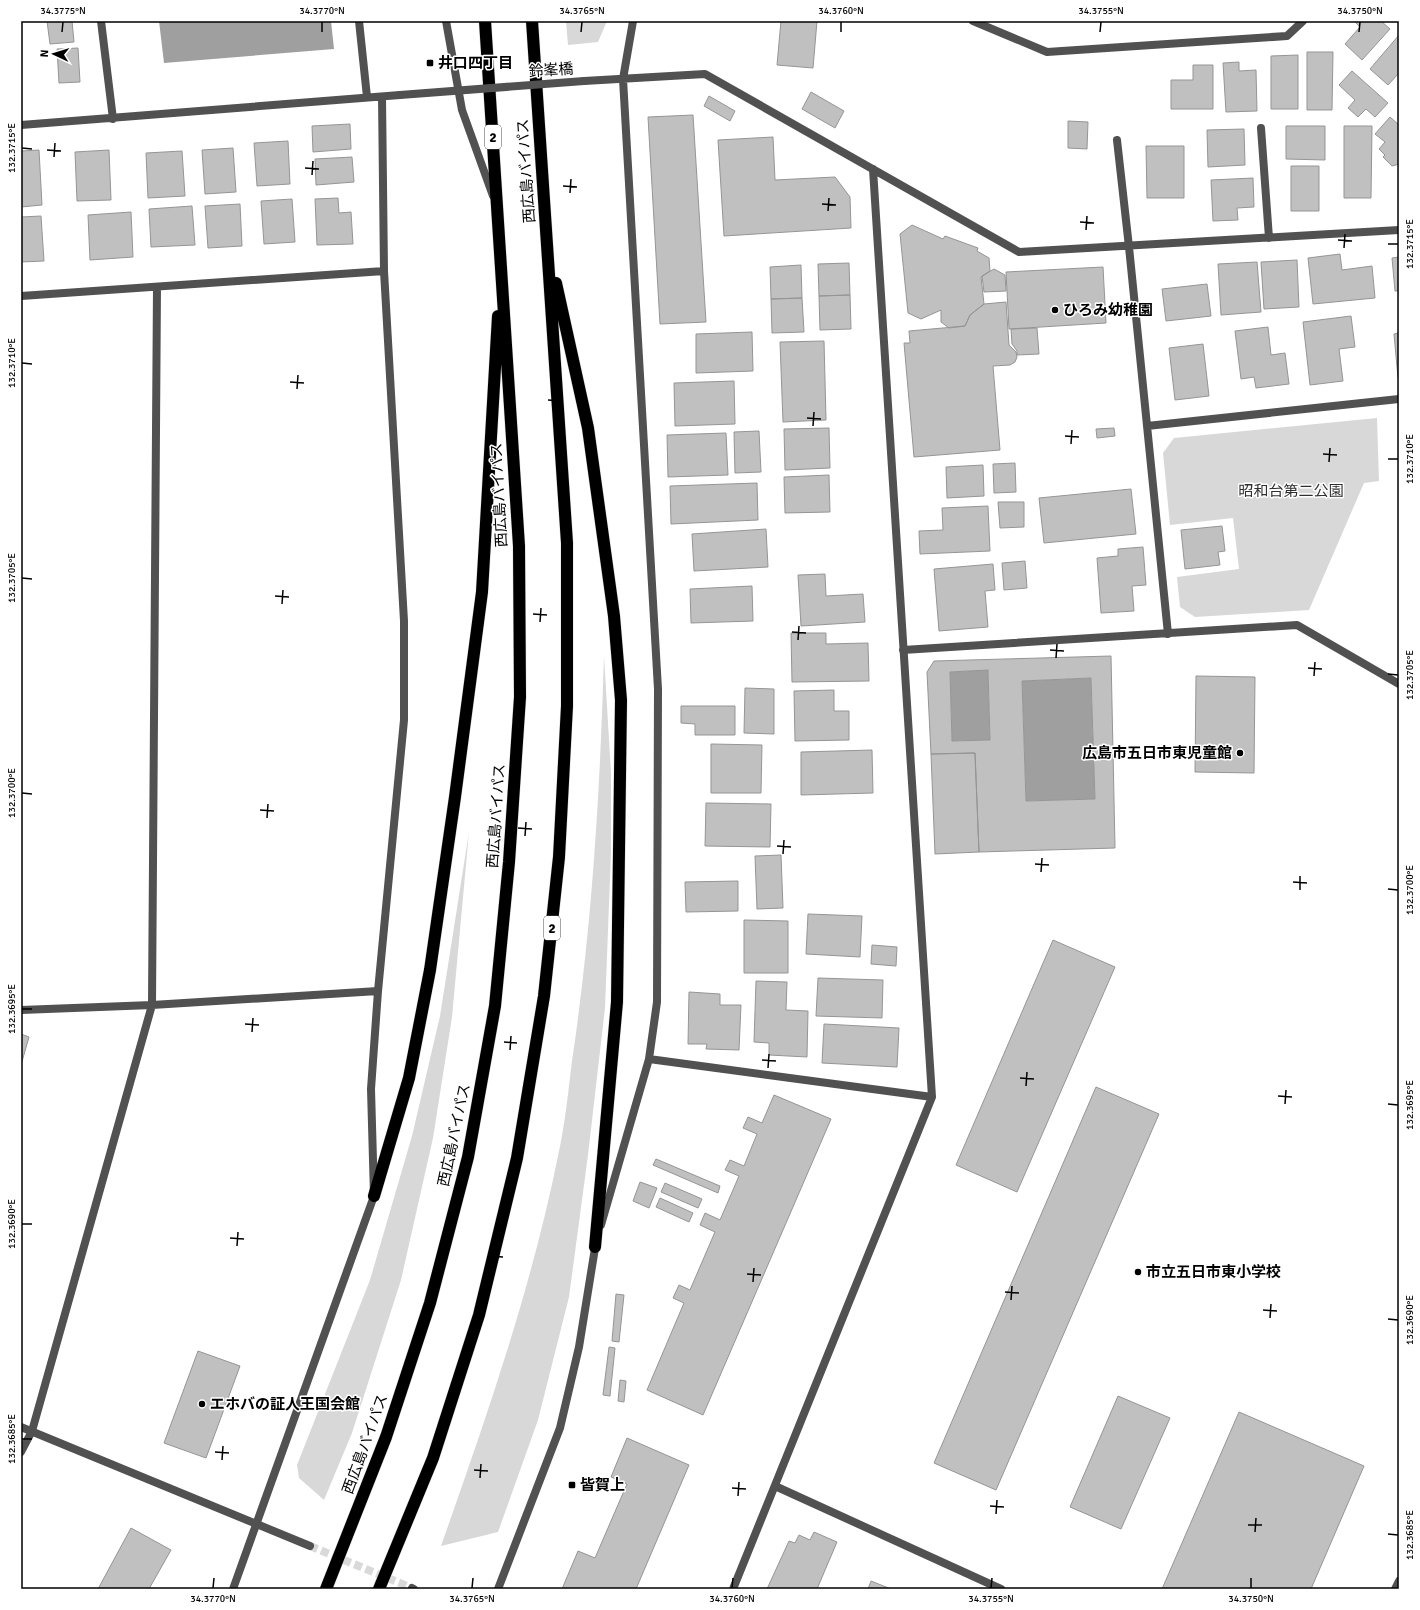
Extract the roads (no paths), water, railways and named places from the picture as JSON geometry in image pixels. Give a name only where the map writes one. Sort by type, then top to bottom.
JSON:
[{"type":"highway","name":"西広島バイパス","points":[[326,1589],[386,1437],[430,1303],[468,1157],[495,1006],[509,862],[520,697],[519,546],[485,21]]},
{"type":"highway","name":"西広島バイパス","points":[[379,1589],[433,1458],[478,1314],[517,1158],[544,996],[559,857],[567,706],[567,543],[532,21]]},
{"type":"highway","points":[[548,243],[588,428],[614,616],[621,700],[617,1002],[595,1246]]},
{"type":"highway","points":[[374,1196],[409,1078],[430,970],[456,790],[482,592],[494,415],[501,253]]},
{"type":"street","points":[[101,21],[113,119]]},
{"type":"street","points":[[359,21],[367,97]]},
{"type":"street","points":[[446,21],[462,110],[498,208]]},
{"type":"street","points":[[498,1589],[560,1428],[579,1347],[595,1246],[650,1059],[657,1002],[658,689],[623,79],[633,21]]},
{"type":"street","points":[[972,21],[1047,52],[1287,36],[1303,21]]},
{"type":"street","name":"鈴峯橋","points":[[21,125],[113,119],[367,97],[584,81],[705,74],[1019,252],[1129,247],[1399,230]]},
{"type":"street","points":[[233,1589],[374,1196],[371,1089],[378,991],[404,713],[404,621],[384,271],[382,97]]},
{"type":"street","points":[[1261,128],[1269,238]]},
{"type":"street","points":[[1117,140],[1168,634]]},
{"type":"street","points":[[733,1589],[932,1097],[873,169]]},
{"type":"street","points":[[21,296],[384,271]]},
{"type":"street","points":[[21,1452],[32,1431],[152,1005],[157,287]]},
{"type":"street","points":[[1147,426],[1399,399]]},
{"type":"street","points":[[903,650],[1297,625],[1399,684]]},
{"type":"street","points":[[21,1010],[152,1005],[378,991]]},
{"type":"street","points":[[650,1059],[932,1097]]},
{"type":"street","points":[[21,1426],[310,1546]]},
{"type":"street","points":[[775,1486],[1001,1589]]},
{"type":"street","points":[[1395,1589],[1399,1581]]},
{"type":"tunnel","points":[[310,1546],[412,1588]]},
{"type":"place","name":"井口四丁目","points":[[430,63]]},
{"type":"place","name":"ひろみ幼稚園","points":[[1055,310]]},
{"type":"place","name":"広島市五日市東児童館","points":[[1240,753]]},
{"type":"place","name":"市立五日市東小学校","points":[[1138,1272]]},
{"type":"place","name":"エホバの証人王国会館","points":[[202,1404]]},
{"type":"place","name":"皆賀上","points":[[572,1485]]},
{"type":"park label","name":"昭和台第二公園","points":[[1291,491]]}]
